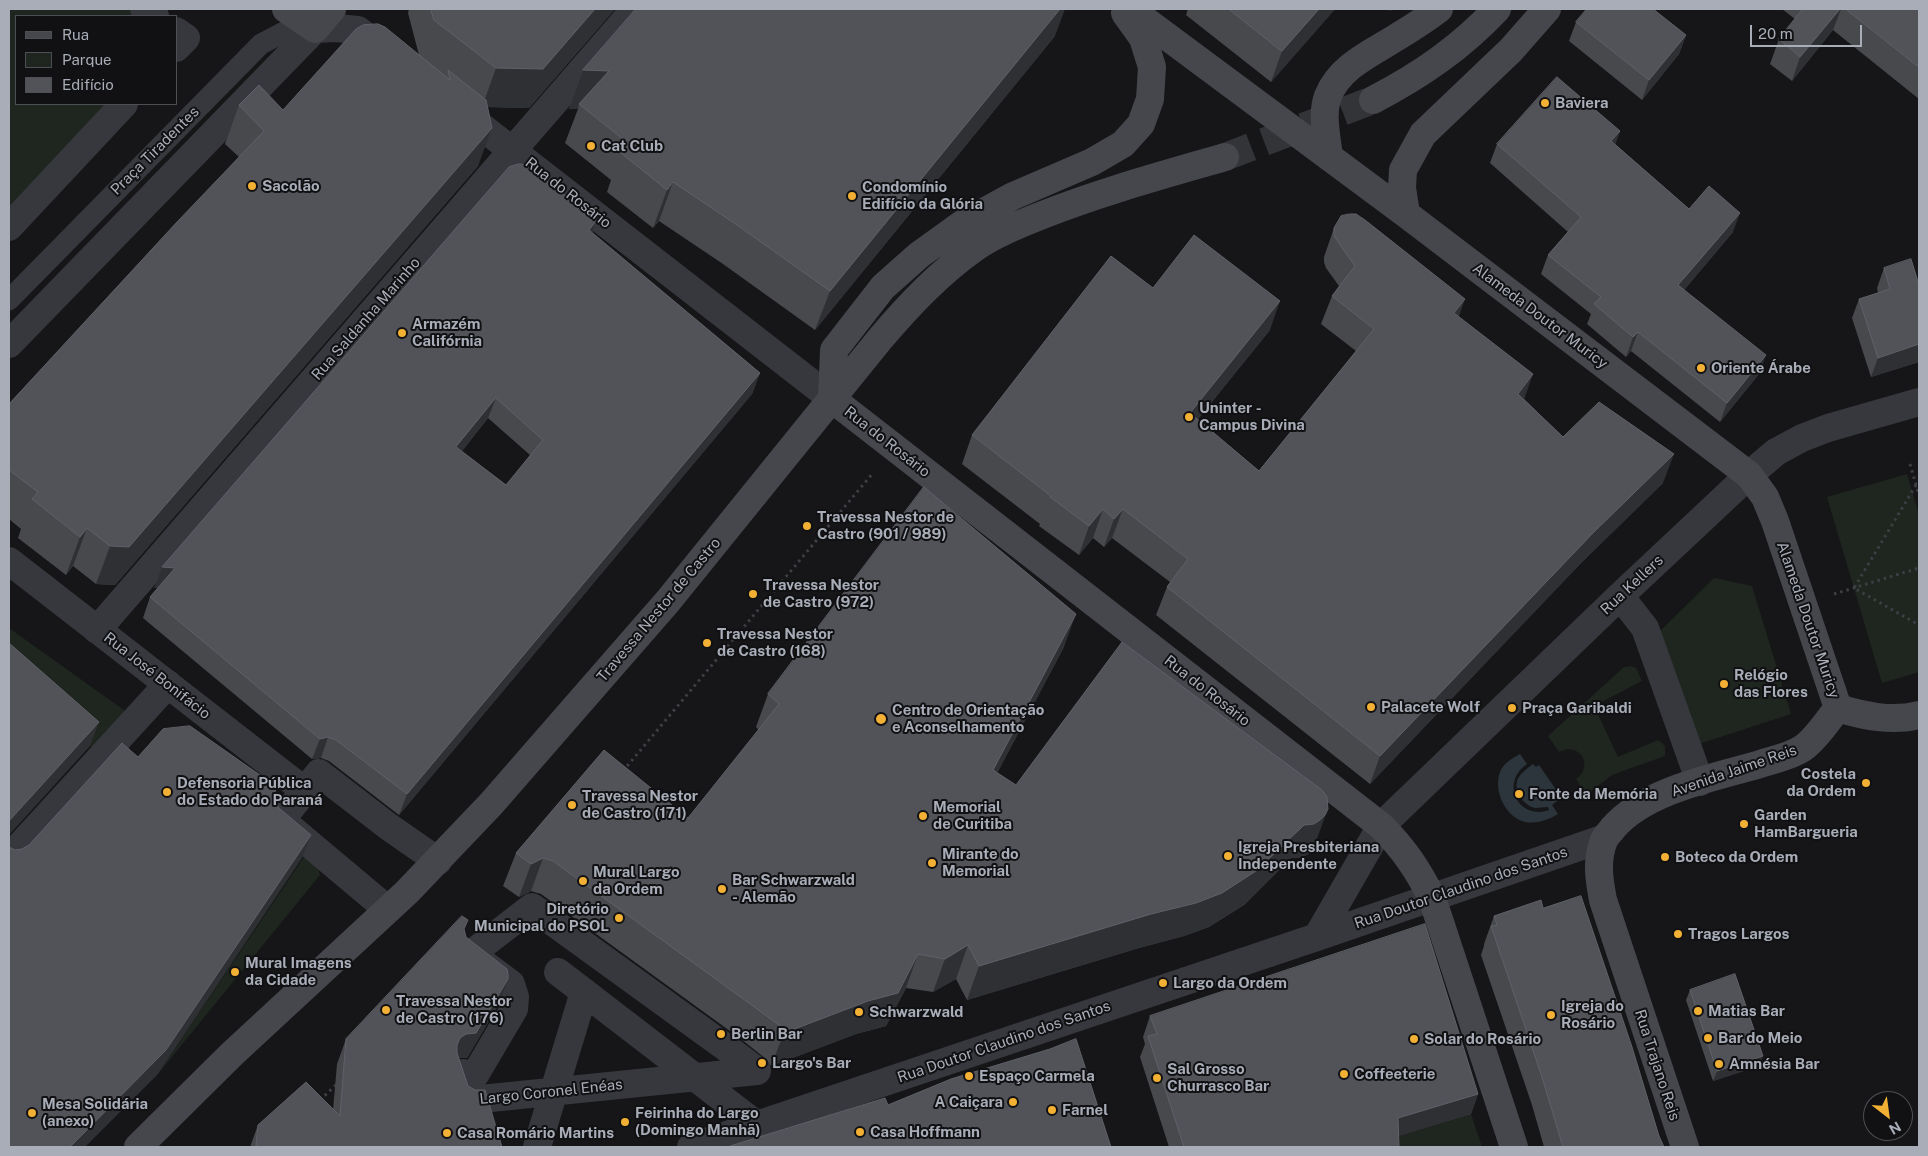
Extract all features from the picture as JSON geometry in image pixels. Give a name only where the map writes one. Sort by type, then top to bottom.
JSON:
[{"type":"street","points":[[286,9],[324,19],[337,28],[358,30],[404,66]]},
{"type":"street","name":"Rua Saldanha Marinho","points":[[97,630],[635,9]]},
{"type":"street","points":[[832,399],[834,350],[883,287],[919,255],[962,224],[1013,196],[1092,162],[1123,144],[1141,124],[1150,99],[1152,68],[1143,38],[1122,9]]},
{"type":"street","name":"Alameda Doutor Muricy","points":[[1130,9],[1406,214],[1748,475],[1765,497],[1775,522],[1838,708]]},
{"type":"street","points":[[1329,157],[1326,113],[1328,97],[1338,78],[1353,64],[1439,9]]},
{"type":"street","points":[[1373,100],[1410,80],[1447,56],[1497,9]]},
{"type":"street","points":[[1406,214],[1402,188],[1403,170],[1423,134],[1512,50],[1547,9]]},
{"type":"street","points":[[9,344],[324,19]]},
{"type":"street","points":[[178,32],[186,38],[178,46]]},
{"type":"street","name":"Rua do Rosário","points":[[443,96],[1382,826],[1402,848],[1420,874],[1432,898],[1514,1147]]},
{"type":"street","points":[[9,227],[123,105]]},
{"type":"street","name":"Travessa Nestor de Castro","points":[[138,1147],[232,1054],[438,861],[542,748],[668,601],[910,303],[945,270],[977,246],[1012,228],[1085,199],[1225,157]]},
{"type":"street","name":"Rua Kellers","points":[[1382,826],[1620,596],[1748,475],[1776,452],[1802,438],[1828,428],[1919,402]]},
{"type":"street","name":"Rua José Bonifácio","points":[[9,561],[305,791]]},
{"type":"street","points":[[1620,596],[1645,628],[1700,782]]},
{"type":"street","points":[[9,858],[168,684]]},
{"type":"street","points":[[1838,708],[1864,716],[1906,718],[1919,715]]},
{"type":"street","name":"Avenida Jaime Reis","points":[[1605,838],[1618,822],[1635,807],[1654,798],[1779,758],[1803,748],[1838,708]]},
{"type":"street","points":[[387,909],[281,820],[319,773],[389,827],[438,861]]},
{"type":"street","name":"Rua Doutor Claudino dos Santos","points":[[1317,937],[1382,826]]},
{"type":"street","name":"Rua Doutor Claudino dos Santos","points":[[691,1147],[1317,937],[1605,838]]},
{"type":"street","name":"Rua Trajano Reis","points":[[1605,838],[1599,856],[1599,880],[1603,900],[1685,1147]]},
{"type":"street","name":"Largo Coronel Enéas","points":[[532,907],[758,1071],[472,1100],[463,1073],[475,1074],[514,1009],[515,996],[510,984],[472,954],[532,907]]},
{"type":"street","points":[[558,972],[757,1125]]},
{"type":"street","points":[[537,1147],[584,992]]},
{"type":"lane","name":"Praça Tiradentes","points":[[9,300],[261,44],[284,32],[324,19]]},
{"type":"path","points":[[621,773],[894,448]]},
{"type":"path","points":[[1910,464],[1919,496]]},
{"type":"path","points":[[1854,588],[1916,485]]},
{"type":"path","points":[[1803,604],[1919,568]]},
{"type":"path","points":[[1854,588],[1919,625]]},
{"type":"path","points":[[317,1102],[339,1082]]},
{"type":"green space","points":[[9,9],[144,9],[153,15],[15,15],[15,105],[123,105],[9,227]]},
{"type":"green space","points":[[1907,474],[1919,515],[1919,672],[1882,683],[1827,497]]},
{"type":"green space","points":[[1714,578],[1752,586],[1791,714],[1699,744],[1659,632]]},
{"type":"green space","points":[[9,628],[128,713],[96,751],[9,674]]},
{"type":"green space","points":[[1631,666],[1636,668],[1642,681],[1594,706],[1618,757],[1658,740],[1665,746],[1665,756],[1612,775],[1586,795],[1576,779],[1582,774],[1584,768],[1582,756],[1573,750],[1566,749],[1559,752],[1548,736],[1624,667]]},
{"type":"green space","points":[[312,845],[320,875],[158,1074]]},
{"type":"green space","points":[[1471,1114],[1482,1147],[1390,1147],[1390,1139]]},
{"type":"shaded area","name":"Fonte da Memória","points":[[1520,754],[1527,764],[1514,781],[1516,798],[1521,805],[1529,810],[1538,812],[1549,810],[1548,807],[1536,808],[1528,805],[1521,798],[1517,790],[1518,778],[1533,764],[1536,767],[1539,765],[1559,794],[1554,797],[1557,801],[1552,805],[1558,814],[1543,821],[1525,822],[1511,814],[1506,807],[1499,792],[1499,775],[1506,764]]},
{"type":"building","points":[[431,9],[595,9],[543,69],[496,68],[434,20]]},
{"type":"building","points":[[636,9],[1060,9],[830,291],[673,182],[667,190],[621,153],[629,144],[579,104],[609,71],[583,70]]},
{"type":"building","points":[[1229,9],[1319,9],[1282,51]]},
{"type":"building","points":[[1587,9],[1653,9],[1686,35],[1649,80],[1576,22]]},
{"type":"building","points":[[1803,9],[1840,9],[1800,57],[1779,39]]},
{"type":"building","points":[[1846,9],[1919,9],[1919,67]]},
{"type":"building","points":[[378,24],[385,27],[450,80],[448,70],[486,100],[492,128],[129,547],[110,546],[87,528],[80,537],[32,499],[38,492],[9,470],[9,404],[264,131],[239,105],[259,85],[283,110],[356,29],[363,25]]},
{"type":"building","points":[[1557,77],[1620,131],[1611,141],[1689,209],[1709,186],[1740,213],[1678,285],[1766,355],[1727,403],[1638,332],[1633,337],[1594,304],[1601,297],[1548,255],[1581,217],[1497,144]]},
{"type":"building","points":[[519,164],[528,165],[596,221],[589,230],[760,373],[407,794],[336,740],[328,737],[320,739],[150,597],[175,568],[162,567],[509,167]],"holes":[[[496,398],[543,440],[506,485],[456,447]]]},
{"type":"building","points":[[1356,214],[1365,220],[1465,299],[1454,313],[1533,374],[1518,394],[1563,437],[1599,402],[1674,454],[1593,533],[1380,756],[1167,587],[1188,559],[1123,509],[1114,519],[1103,509],[1089,526],[972,435],[1111,256],[1153,288],[1194,235],[1280,301],[1190,413],[1259,471],[1374,329],[1332,296],[1355,266],[1334,234],[1334,228],[1341,216]]},
{"type":"building","points":[[1911,259],[1919,285],[1919,344],[1878,358],[1859,299],[1890,289],[1884,268]]},
{"type":"building","points":[[924,487],[1076,614],[993,770],[1016,785],[1122,642],[1322,790],[1327,797],[1328,809],[1325,815],[1314,824],[1304,825],[1256,871],[1222,893],[1196,903],[1151,914],[979,966],[968,945],[945,959],[918,954],[898,993],[868,1001],[784,1033],[779,1025],[553,861],[543,858],[531,864],[516,853],[604,750],[688,818],[779,704],[768,694]]},
{"type":"building","points":[[9,643],[99,722],[9,821]]},
{"type":"building","points":[[190,726],[277,787],[274,794],[279,808],[311,835],[166,1050],[70,1147],[9,1147],[9,847],[15,850],[29,845],[122,743],[138,757],[163,729]]},
{"type":"building","points":[[1581,896],[1664,1147],[1563,1147],[1542,1077],[1491,926],[1497,925],[1494,916],[1541,900],[1543,908]]},
{"type":"building","points":[[462,916],[468,920],[464,929],[466,937],[507,969],[508,974],[508,979],[476,1033],[466,1034],[460,1038],[457,1045],[457,1053],[468,1086],[475,1090],[485,1090],[502,1147],[254,1147],[256,1146],[258,1125],[306,1082],[340,1116],[346,1039]]},
{"type":"building","points":[[1425,924],[1478,1094],[1398,1118],[1399,1147],[1184,1147],[1148,1036],[1157,1034],[1150,1016]]},
{"type":"building","points":[[1735,974],[1763,1056],[1717,1071],[1690,990]]},
{"type":"building","points":[[1076,1039],[1111,1147],[727,1147],[885,1098],[888,1105],[951,1079],[1050,1049]]},
{"type":"tunnel","points":[[1225,157],[1373,100]]},
{"type":"place","name":"Baviera","points":[[1545,103]]},
{"type":"place","name":"Cat Club","points":[[591,146]]},
{"type":"place","name":"Sacolão","points":[[252,186]]},
{"type":"place","name":"Condomínio Edifício da Glória","points":[[852,196]]},
{"type":"place","name":"Armazém Califórnia","points":[[402,333]]},
{"type":"place","name":"Oriente Árabe","points":[[1701,368]]},
{"type":"place","name":"Uninter - Campus Divina","points":[[1189,417]]},
{"type":"place","name":"Travessa Nestor de Castro (901 / 989)","points":[[807,526]]},
{"type":"place","name":"Travessa Nestor de Castro (972)","points":[[753,594]]},
{"type":"place","name":"Travessa Nestor de Castro (168)","points":[[707,643]]},
{"type":"place","name":"Relógio das Flores","points":[[1724,684]]},
{"type":"place","name":"Palacete Wolf","points":[[1371,707]]},
{"type":"place","name":"Praça Garibaldi","points":[[1512,708]]},
{"type":"place","name":"Centro de Orientação e Aconselhamento","points":[[881,719]]},
{"type":"place","name":"Costela da Ordem","points":[[1866,783]]},
{"type":"place","name":"Defensoria Pública do Estado do Paraná","points":[[167,792]]},
{"type":"place","name":"Fonte da Memória","points":[[1519,794]]},
{"type":"place","name":"Travessa Nestor de Castro (171)","points":[[572,805]]},
{"type":"place","name":"Memorial de Curitiba","points":[[923,816]]},
{"type":"place","name":"Garden HamBargueria","points":[[1744,824]]},
{"type":"place","name":"Igreja Presbiteriana Independente","points":[[1228,856]]},
{"type":"place","name":"Boteco da Ordem","points":[[1665,857]]},
{"type":"place","name":"Mirante do Memorial","points":[[932,863]]},
{"type":"place","name":"Mural Largo da Ordem","points":[[583,881]]},
{"type":"place","name":"Bar Schwarzwald - Alemão","points":[[722,889]]},
{"type":"place","name":"Diretório Municipal do PSOL","points":[[619,918]]},
{"type":"place","name":"Tragos Largos","points":[[1678,934]]},
{"type":"place","name":"Mural Imagens da Cidade","points":[[235,972]]},
{"type":"place","name":"Largo da Ordem","points":[[1163,983]]},
{"type":"place","name":"Travessa Nestor de Castro (176)","points":[[386,1010]]},
{"type":"place","name":"Matias Bar","points":[[1698,1011]]},
{"type":"place","name":"Schwarzwald","points":[[859,1012]]},
{"type":"place","name":"Igreja do Rosário","points":[[1551,1015]]},
{"type":"place","name":"Berlin Bar","points":[[721,1034]]},
{"type":"place","name":"Bar do Meio","points":[[1708,1038]]},
{"type":"place","name":"Solar do Rosário","points":[[1414,1039]]},
{"type":"place","name":"Largo's Bar","points":[[762,1063]]},
{"type":"place","name":"Amnésia Bar","points":[[1719,1064]]},
{"type":"place","name":"Coffeeterie","points":[[1344,1074]]},
{"type":"place","name":"Espaço Carmela","points":[[969,1076]]},
{"type":"place","name":"Sal Grosso Churrasco Bar","points":[[1157,1078]]},
{"type":"place","name":"A Caiçara","points":[[1013,1102]]},
{"type":"place","name":"Farnel","points":[[1052,1110]]},
{"type":"place","name":"Mesa Solidária (anexo)","points":[[32,1113]]},
{"type":"place","name":"Feirinha do Largo (Domingo Manhã)","points":[[625,1122]]},
{"type":"place","name":"Casa Hoffmann","points":[[860,1132]]},
{"type":"place","name":"Casa Romário Martins","points":[[447,1133]]}]
